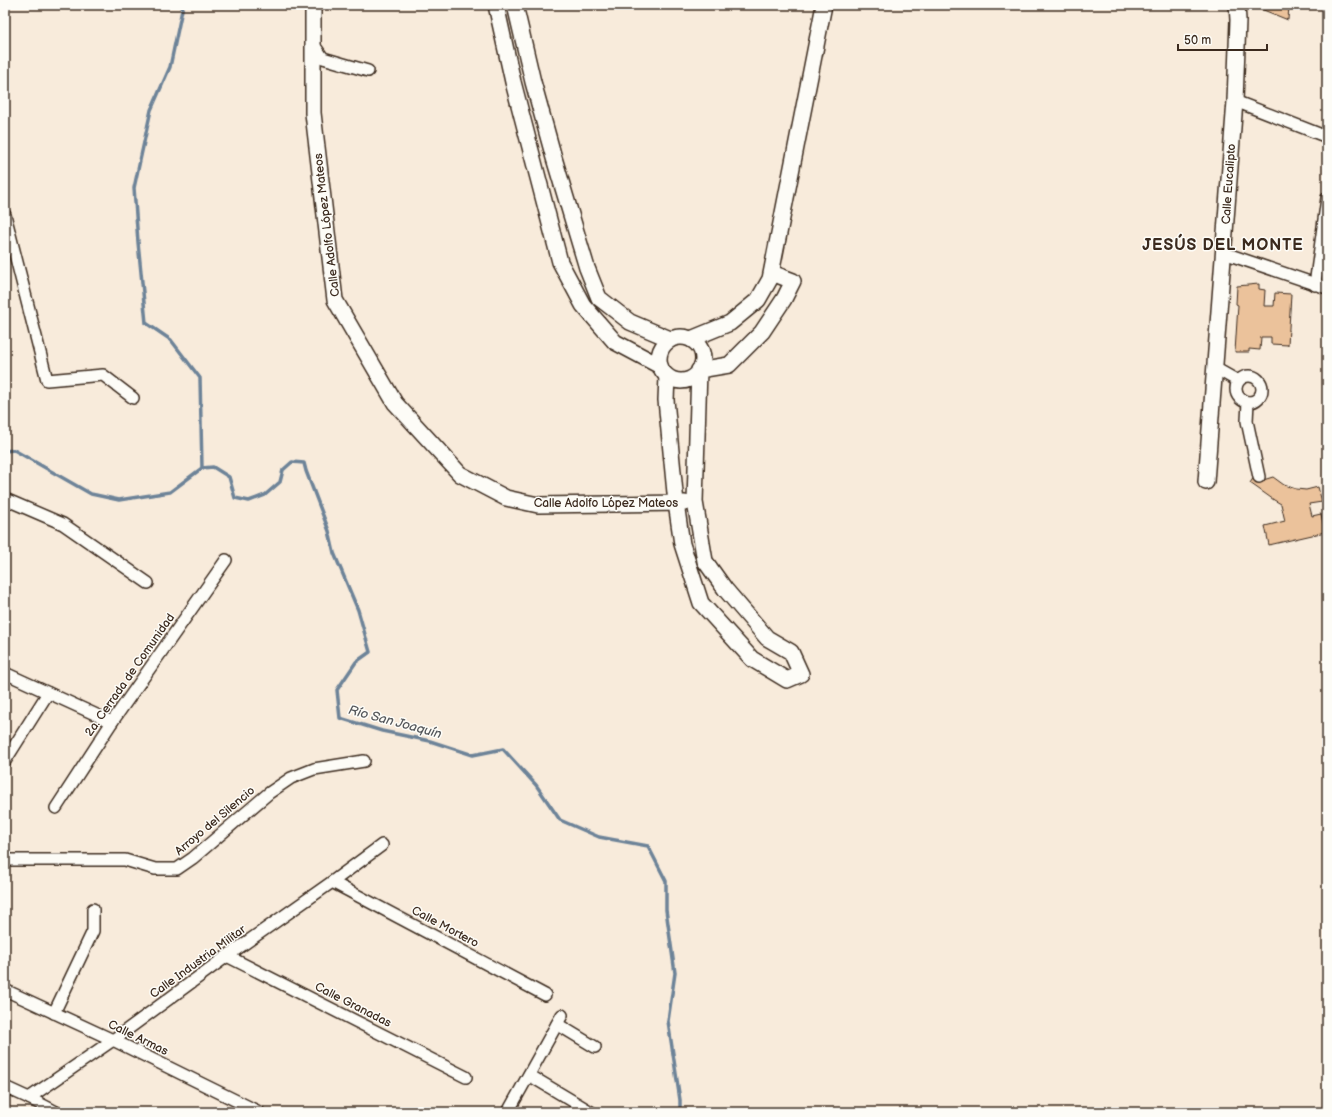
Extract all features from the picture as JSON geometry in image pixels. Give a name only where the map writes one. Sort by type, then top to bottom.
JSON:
[{"type":"street","name":"Calle Adolfo López Mateos","points":[[313,5],[313,113],[335,300],[395,403],[460,474],[506,498],[538,505],[695,502]]},
{"type":"street","points":[[496,5],[513,82],[560,262],[583,305],[615,342],[663,371],[674,380],[681,381],[694,376],[702,363],[703,356],[701,349],[697,343],[691,339],[677,337],[670,339],[665,343],[659,354],[663,371],[676,503],[682,544],[701,603],[752,659],[787,680],[801,674],[791,652],[766,638],[725,590],[705,561],[695,502],[699,370]]},
{"type":"street","points":[[515,5],[533,82],[556,165],[587,268],[599,298],[630,322],[670,339]]},
{"type":"street","points":[[691,339],[730,323],[758,300],[770,279],[824,5]]},
{"type":"street","name":"Calle Eucalipto","points":[[1206,482],[1235,101],[1238,20],[1237,5]]},
{"type":"street","points":[[314,45],[323,58],[368,71]]},
{"type":"street","points":[[1235,101],[1327,137]]},
{"type":"street","points":[[1315,285],[1327,198]]},
{"type":"street","points":[[5,215],[47,380],[103,374],[133,398]]},
{"type":"street","points":[[1224,253],[1327,288]]},
{"type":"street","points":[[699,370],[729,365],[762,332],[784,299],[793,281],[772,273]]},
{"type":"street","points":[[1215,368],[1238,381]]},
{"type":"street","points":[[1248,375],[1259,380],[1262,386],[1262,392],[1259,397],[1254,401],[1248,402],[1241,400],[1237,395],[1235,388],[1238,381],[1242,377],[1248,375]]},
{"type":"street","points":[[1248,402],[1247,422],[1259,477]]},
{"type":"street","points":[[5,498],[63,524],[148,583]]},
{"type":"street","name":"2a. Cerrada de Comunidad","points":[[56,808],[112,722],[226,560]]},
{"type":"street","points":[[5,673],[112,722]]},
{"type":"street","points":[[5,761],[48,692]]},
{"type":"street","name":"Arroyo del Silencio","points":[[5,860],[125,860],[155,870],[177,869],[193,858],[269,793],[291,778],[314,769],[364,761]]},
{"type":"street","name":"Calle Industria Militar","points":[[29,1098],[113,1040],[382,845]]},
{"type":"street","name":"Calle Mortero","points":[[332,882],[545,995]]},
{"type":"street","points":[[54,1013],[93,931],[93,909]]},
{"type":"street","name":"Calle Granadas","points":[[227,956],[466,1077]]},
{"type":"street","name":"Calle Armas","points":[[5,990],[113,1040],[259,1112]]},
{"type":"street","points":[[508,1112],[559,1020],[595,1047]]},
{"type":"street","points":[[529,1075],[591,1112]]},
{"type":"street","points":[[5,1087],[56,1112]]},
{"type":"building","points":[[1261,5],[1289,5],[1288,20],[1261,9]]},
{"type":"building","points":[[1259,284],[1259,289],[1265,290],[1264,306],[1274,306],[1275,293],[1291,294],[1288,345],[1271,344],[1271,337],[1261,337],[1260,350],[1249,349],[1249,352],[1235,352],[1238,305],[1236,304],[1237,286]]},
{"type":"building","points":[[1254,477],[1260,481],[1273,477],[1284,485],[1296,489],[1306,490],[1318,487],[1322,502],[1309,504],[1312,516],[1321,514],[1325,532],[1269,545],[1265,526],[1285,521],[1281,504],[1250,483]]},
{"type":"waterway","points":[[183,5],[170,67],[151,110],[134,188],[146,323],[171,340],[200,378],[202,468]]},
{"type":"waterway","name":"Río San Joaquín","points":[[5,451],[14,450],[91,494],[119,500],[170,492],[202,468],[213,467],[229,477],[235,498],[249,501],[265,495],[280,482],[283,470],[292,462],[304,463],[329,531],[334,553],[358,610],[370,652],[356,662],[337,690],[340,718],[382,731],[430,741],[473,755],[503,749],[536,785],[560,820],[599,837],[648,846],[666,881],[666,910],[675,973],[668,1021],[680,1100],[680,1112]]},
{"type":"district","name":"JESÚS DEL MONTE","points":[[1223,245]]}]
